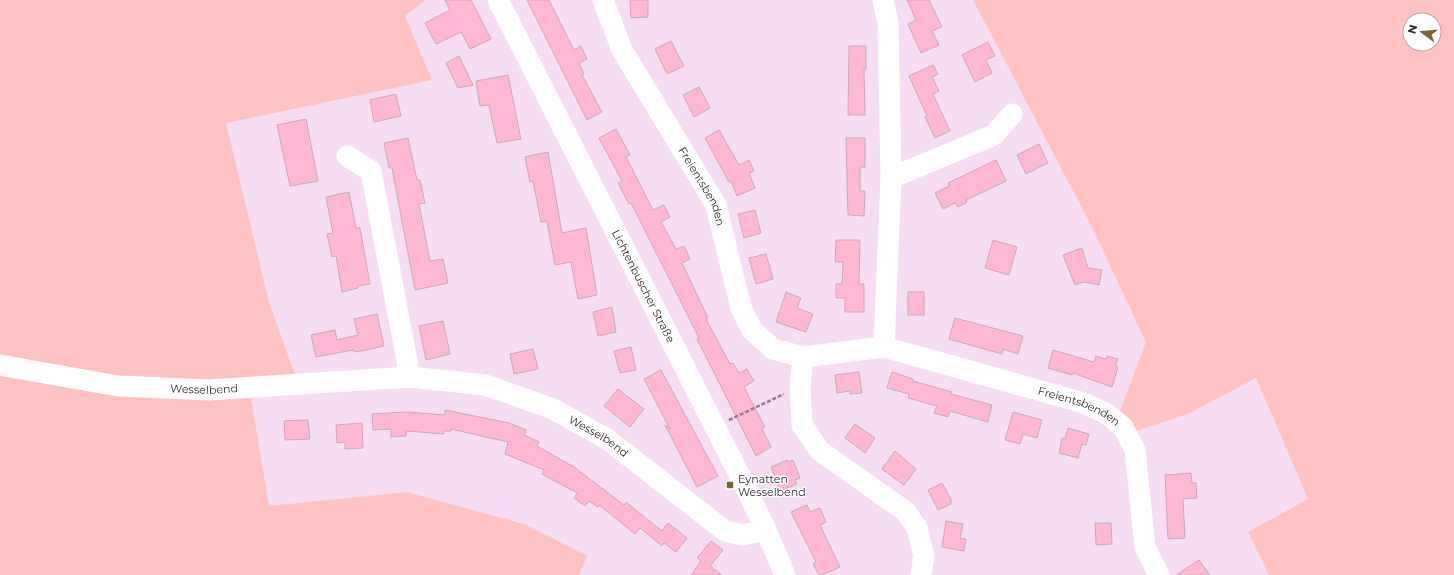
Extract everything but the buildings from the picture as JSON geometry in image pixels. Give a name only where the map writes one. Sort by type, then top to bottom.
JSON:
[{"type":"street","name":"Lichtenbuscher Straße","points":[[498,0],[766,530],[785,575]]},
{"type":"street","name":"Freientsbenden","points":[[603,0],[622,50],[716,206],[741,308],[752,330],[773,349],[803,357],[884,347],[1084,403],[1107,414],[1123,427],[1135,450],[1145,547],[1159,575]]},
{"type":"street","points":[[883,0],[888,22],[891,178],[884,347]]},
{"type":"street","points":[[891,178],[994,135],[1012,114]]},
{"type":"street","points":[[348,156],[371,171],[410,377]]},
{"type":"street","points":[[803,357],[800,386],[802,425],[820,451],[905,511],[918,528],[924,556],[921,575]]},
{"type":"street","name":"Wesselbend","points":[[0,366],[118,386],[209,390],[410,377],[485,385],[551,408],[607,439],[724,531],[742,535],[766,530]]},
{"type":"path","points":[[714,427],[800,386]]},
{"type":"shaded area","points":[[0,0],[426,0],[405,16],[432,80],[226,123],[269,302],[300,389],[250,392],[269,506],[407,492],[527,525],[587,556],[579,575],[0,575]]},
{"type":"shaded area","points":[[973,0],[1454,0],[1454,575],[1269,575],[1248,532],[1308,499],[1256,378],[1188,414],[1133,432],[1119,414],[1146,342],[1092,227]]},
{"type":"place","name":"Eynatten Wesselbend","points":[[730,485]]}]
